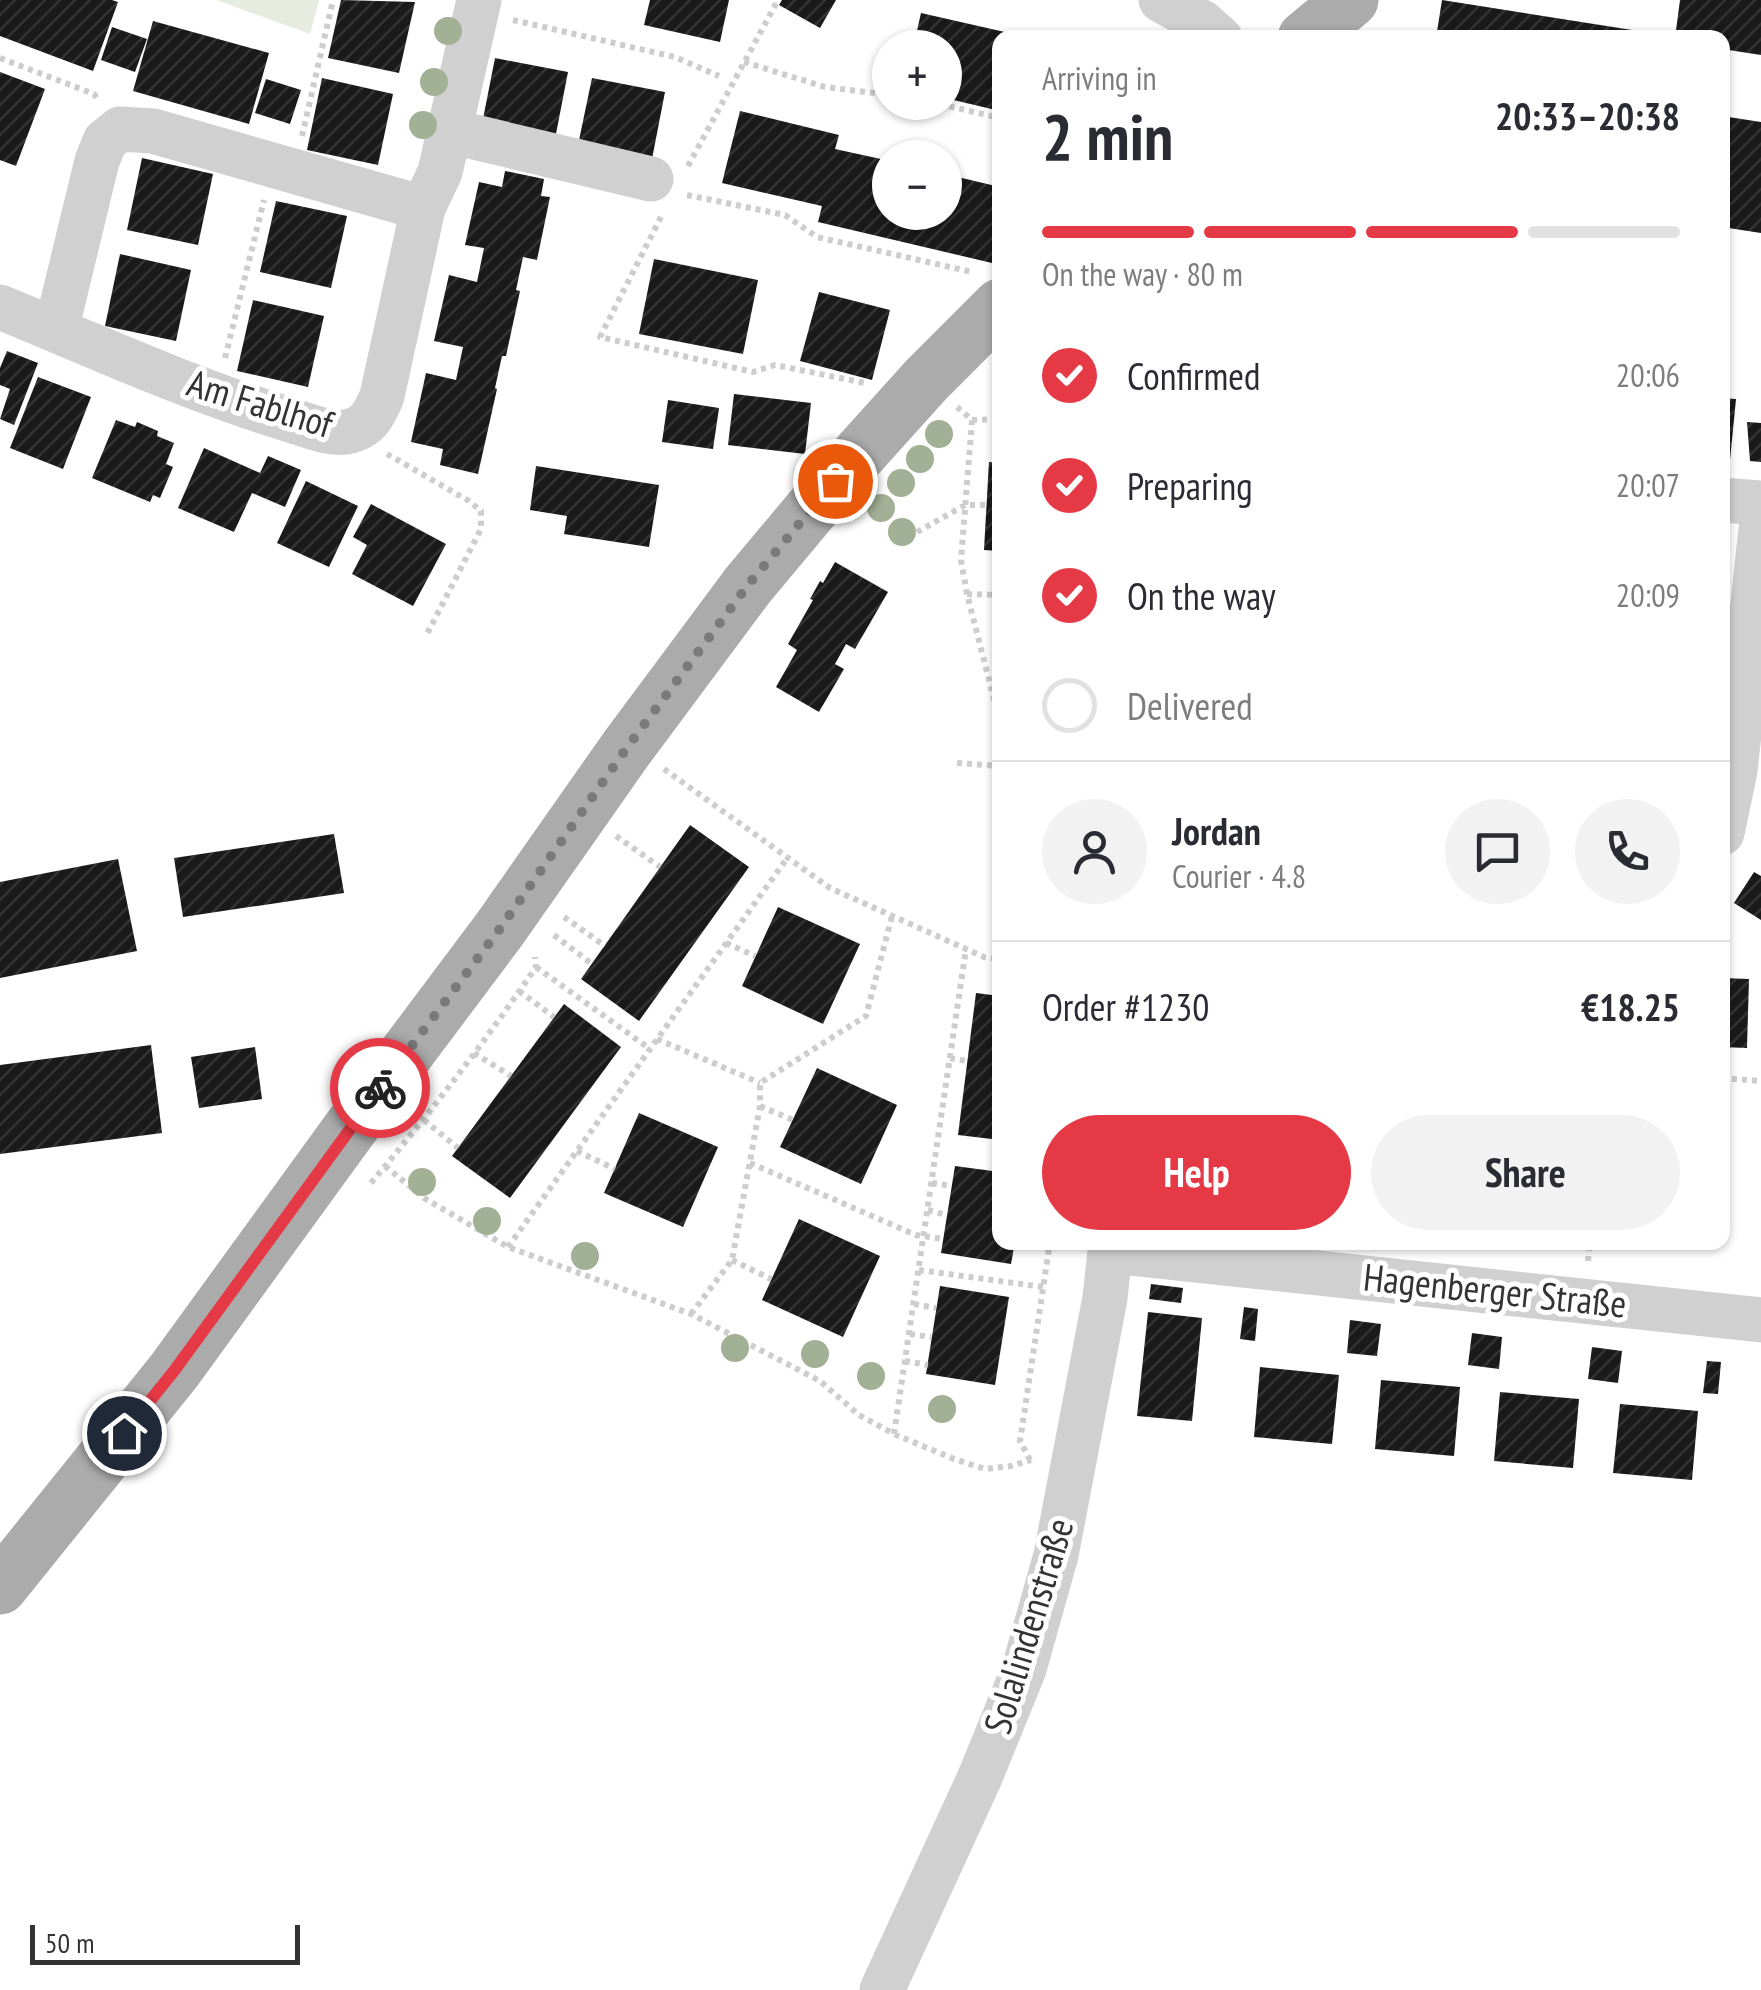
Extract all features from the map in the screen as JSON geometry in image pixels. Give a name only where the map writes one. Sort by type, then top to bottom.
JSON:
[{"type":"main road","points":[[1315,30],[1351,0]]},
{"type":"main road","points":[[0,1587],[174,1371],[367,1148],[499,930],[626,749],[748,585],[916,391],[992,293]]},
{"type":"street","points":[[1161,0],[1211,30]]},
{"type":"street","name":"Am Fablhof","points":[[0,307],[215,396],[322,430],[342,433],[362,427],[373,418],[382,396],[423,208],[440,172],[478,6]]},
{"type":"street","points":[[56,330],[97,161],[105,142],[120,128],[153,130],[423,208]]},
{"type":"street","points":[[449,131],[662,186]]},
{"type":"street","points":[[1730,501],[1761,503]]},
{"type":"street","points":[[1730,774],[1761,529]]},
{"type":"street","name":"Solalindenstraße","points":[[882,1990],[980,1778],[1024,1670],[1056,1555],[1051,1469],[1105,1298],[1111,1250]]},
{"type":"street","name":"Hagenberger Straße","points":[[1138,1250],[1761,1320]]},
{"type":"path","points":[[215,396],[333,0]]},
{"type":"path","points":[[478,6],[675,57],[719,76]]},
{"type":"path","points":[[0,58],[94,94],[120,128]]},
{"type":"path","points":[[744,62],[825,87],[872,93]]},
{"type":"path","points":[[962,109],[992,116]]},
{"type":"path","points":[[662,186],[784,215],[817,237],[992,289]]},
{"type":"path","points":[[600,337],[752,372],[775,365],[916,391],[972,420],[992,419]]},
{"type":"path","points":[[972,420],[961,560],[992,681]]},
{"type":"path","points":[[362,427],[376,448],[470,500],[480,512],[481,530],[426,636]]},
{"type":"path","points":[[917,532],[965,506],[986,506]]},
{"type":"path","points":[[968,594],[992,594]]},
{"type":"path","points":[[957,763],[992,765]]},
{"type":"path","points":[[663,768],[830,888],[992,958]]},
{"type":"path","points":[[603,827],[660,867]]},
{"type":"path","points":[[508,1247],[788,858]]},
{"type":"path","points":[[760,1084],[866,1016],[892,916]]},
{"type":"path","points":[[564,917],[605,946]]},
{"type":"path","points":[[554,935],[592,964]]},
{"type":"path","points":[[726,943],[755,956]]},
{"type":"path","points":[[894,1434],[966,949]]},
{"type":"path","points":[[536,966],[650,1049]]},
{"type":"path","points":[[520,992],[554,1017]]},
{"type":"path","points":[[657,1040],[760,1084]]},
{"type":"path","points":[[474,1052],[510,1076]]},
{"type":"path","points":[[950,1058],[968,1061]]},
{"type":"path","points":[[1730,1079],[1761,1081]]},
{"type":"path","points":[[691,1314],[732,1260],[760,1106],[760,1084]]},
{"type":"path","points":[[760,1106],[793,1120]]},
{"type":"path","points":[[424,1120],[458,1148]]},
{"type":"path","points":[[367,1148],[424,1198],[508,1247],[691,1314],[820,1380],[860,1415],[894,1434],[985,1469],[1051,1469]]},
{"type":"path","points":[[577,1151],[615,1168]]},
{"type":"path","points":[[749,1162],[916,1235],[943,1239]]},
{"type":"path","points":[[932,1183],[951,1186]]},
{"type":"path","points":[[928,1210],[947,1215]]},
{"type":"path","points":[[1049,1250],[1020,1441],[1051,1469]]},
{"type":"path","points":[[732,1260],[772,1278]]},
{"type":"path","points":[[919,1270],[1043,1287]]},
{"type":"path","points":[[914,1304],[936,1308]]},
{"type":"path","points":[[910,1334],[931,1337]]},
{"type":"path","points":[[905,1360],[928,1365]]},
{"type":"shaded area","points":[[216,0],[319,0],[310,34]]},
{"type":"building","points":[[0,0],[118,2],[93,71],[0,36]]},
{"type":"building","points":[[341,0],[415,2],[399,73],[328,58]]},
{"type":"building","points":[[650,0],[729,0],[720,42],[644,25]]},
{"type":"building","points":[[782,0],[836,0],[820,28],[779,5]]},
{"type":"building","points":[[1442,0],[1632,30],[1437,30]]},
{"type":"building","points":[[1680,0],[1761,0],[1761,55],[1730,50],[1730,30],[1676,30]]},
{"type":"building","points":[[921,13],[996,30],[992,30],[992,109],[962,102],[962,30],[917,30]]},
{"type":"building","points":[[153,21],[269,53],[249,124],[133,91]]},
{"type":"building","points":[[112,27],[147,39],[135,72],[101,60]]},
{"type":"building","points":[[495,58],[568,72],[555,139],[482,124]]},
{"type":"building","points":[[0,72],[45,89],[16,166],[0,160]]},
{"type":"building","points":[[322,78],[393,94],[378,165],[307,150]]},
{"type":"building","points":[[592,78],[665,92],[652,159],[578,145]]},
{"type":"building","points":[[266,79],[301,90],[290,124],[255,113]]},
{"type":"building","points":[[740,111],[839,135],[835,149],[872,157],[872,230],[962,230],[962,178],[992,185],[992,263],[818,222],[822,206],[722,183]]},
{"type":"building","points":[[1730,117],[1761,122],[1761,233],[1730,228]]},
{"type":"building","points":[[142,158],[213,174],[198,245],[127,230]]},
{"type":"building","points":[[505,171],[544,179],[541,196],[550,197],[537,260],[523,257],[516,290],[520,291],[506,356],[502,356],[478,474],[440,465],[443,449],[411,442],[426,373],[456,380],[463,347],[434,341],[449,275],[477,282],[484,248],[465,245],[479,182],[502,187]]},
{"type":"building","points":[[276,201],[347,216],[331,288],[260,272]]},
{"type":"building","points":[[120,254],[191,270],[176,341],[105,326]]},
{"type":"building","points":[[654,259],[758,280],[743,354],[639,334]]},
{"type":"building","points":[[819,292],[890,310],[872,380],[800,361]]},
{"type":"building","points":[[253,300],[324,316],[308,387],[237,371]]},
{"type":"building","points":[[7,351],[38,363],[14,425],[0,419],[10,389],[0,385],[0,368]]},
{"type":"building","points":[[38,377],[91,397],[63,469],[10,448]]},
{"type":"building","points":[[734,394],[811,403],[805,454],[728,445]]},
{"type":"building","points":[[1730,399],[1736,399],[1730,460]]},
{"type":"building","points":[[668,400],[719,408],[713,449],[662,442]]},
{"type":"building","points":[[116,420],[135,427],[137,422],[174,443],[166,464],[173,467],[160,498],[153,495],[150,502],[92,478]]},
{"type":"building","points":[[1747,422],[1761,423],[1761,462],[1750,461]]},
{"type":"building","points":[[204,448],[260,473],[268,456],[301,470],[285,507],[252,493],[234,532],[178,508]]},
{"type":"building","points":[[989,462],[992,550],[984,550]]},
{"type":"building","points":[[536,466],[659,485],[649,547],[564,534],[567,516],[530,510]]},
{"type":"building","points":[[306,481],[358,506],[329,567],[277,543]]},
{"type":"building","points":[[371,504],[446,544],[413,606],[352,574],[367,545],[353,537]]},
{"type":"building","points":[[835,562],[888,592],[855,649],[846,644],[835,664],[844,669],[819,712],[776,687],[797,650],[788,644],[820,581],[823,583]]},
{"type":"building","points":[[690,825],[749,867],[639,1021],[581,979]]},
{"type":"building","points":[[334,834],[344,893],[183,917],[174,858]]},
{"type":"building","points":[[118,859],[137,951],[0,978],[0,882]]},
{"type":"building","points":[[1754,872],[1761,876],[1761,920],[1734,903]]},
{"type":"building","points":[[778,907],[860,944],[823,1024],[742,986]]},
{"type":"building","points":[[1730,978],[1749,979],[1747,1048],[1730,1047]]},
{"type":"building","points":[[976,993],[992,995],[992,1139],[958,1135]]},
{"type":"building","points":[[564,1004],[621,1047],[510,1198],[452,1156]]},
{"type":"building","points":[[151,1045],[162,1133],[0,1154],[0,1065]]},
{"type":"building","points":[[255,1047],[262,1099],[199,1108],[191,1057]]},
{"type":"building","points":[[817,1068],[897,1105],[861,1184],[780,1147]]},
{"type":"building","points":[[639,1113],[718,1147],[683,1227],[604,1193]]},
{"type":"building","points":[[955,1166],[992,1171],[992,1250],[1014,1250],[1011,1264],[941,1253]]},
{"type":"building","points":[[799,1219],[880,1256],[843,1337],[762,1300]]},
{"type":"building","points":[[1151,1284],[1183,1288],[1181,1303],[1149,1299]]},
{"type":"building","points":[[940,1286],[1009,1297],[995,1385],[926,1374]]},
{"type":"building","points":[[1244,1307],[1258,1309],[1255,1341],[1240,1339]]},
{"type":"building","points":[[1148,1312],[1202,1318],[1192,1421],[1137,1416]]},
{"type":"building","points":[[1350,1320],[1381,1324],[1377,1356],[1347,1353]]},
{"type":"building","points":[[1472,1333],[1502,1337],[1499,1369],[1468,1365]]},
{"type":"building","points":[[1592,1347],[1622,1351],[1618,1383],[1588,1379]]},
{"type":"building","points":[[1707,1361],[1721,1362],[1718,1394],[1703,1393]]},
{"type":"building","points":[[1260,1367],[1339,1375],[1332,1444],[1254,1437]]},
{"type":"building","points":[[1381,1380],[1460,1387],[1454,1456],[1375,1449]]},
{"type":"building","points":[[1500,1392],[1579,1399],[1573,1468],[1494,1461]]},
{"type":"building","points":[[1620,1404],[1698,1411],[1692,1480],[1613,1473]]},
{"type":"way so far","points":[[380,1088],[748,585],[835,481]]},
{"type":"route","points":[[124,1433],[174,1371],[380,1088]]}]
